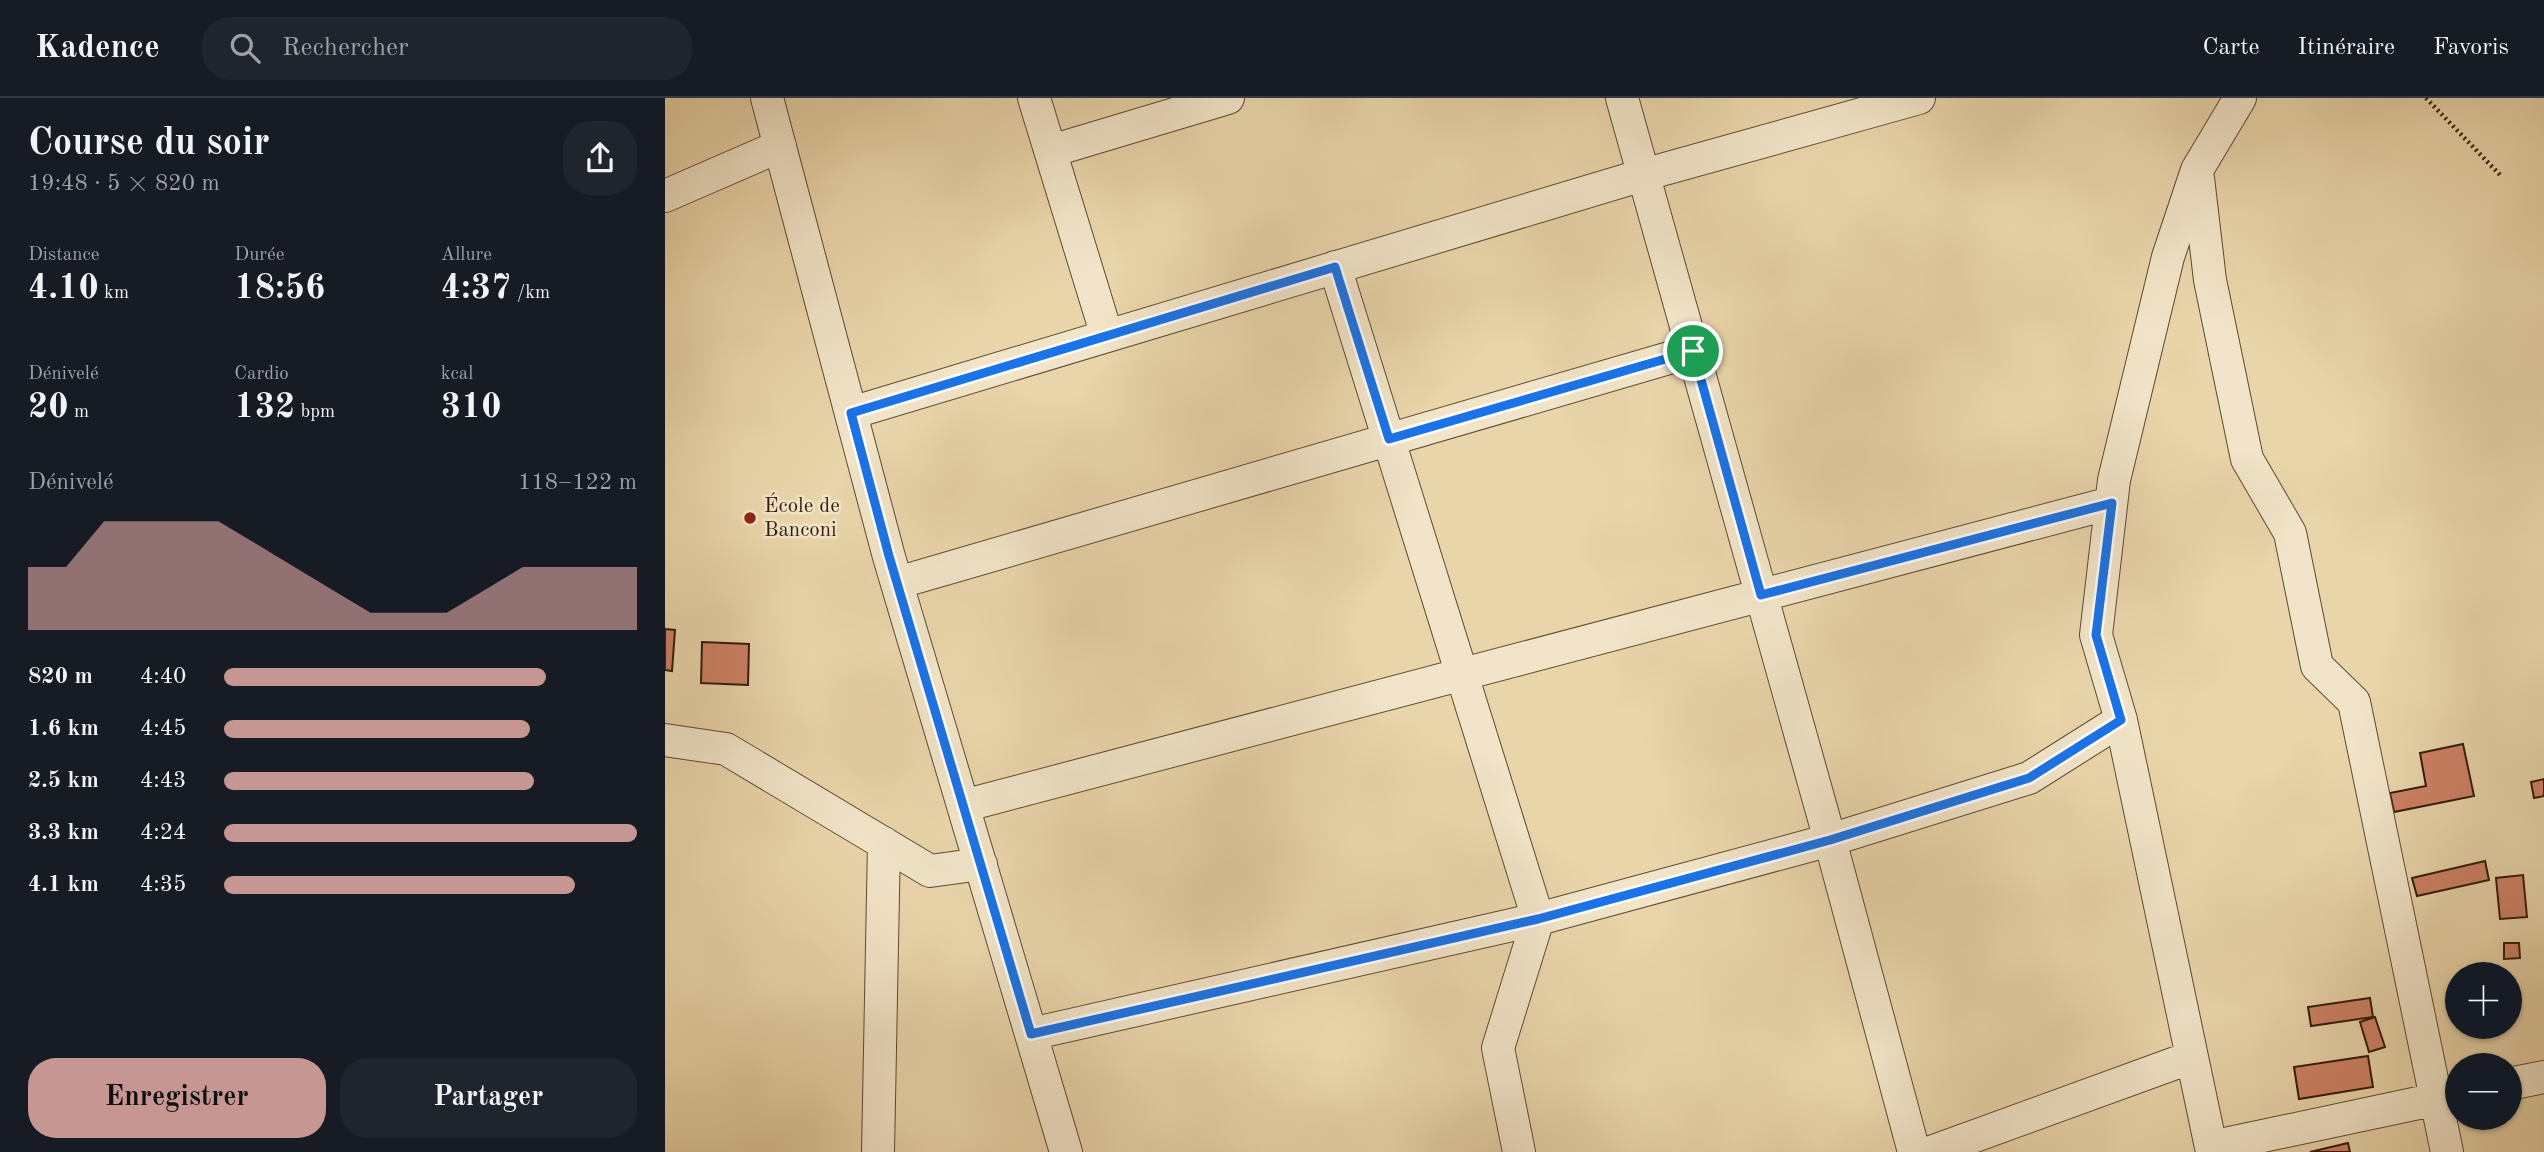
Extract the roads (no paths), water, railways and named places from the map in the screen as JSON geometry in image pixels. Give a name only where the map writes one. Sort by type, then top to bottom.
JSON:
[{"type":"street","points":[[767,98],[897,583],[1066,1152]]},
{"type":"street","points":[[1034,98],[1107,336]]},
{"type":"street","points":[[1051,151],[1228,98]]},
{"type":"street","points":[[1622,98],[1830,840],[1914,1152]]},
{"type":"street","points":[[851,413],[1643,175],[1919,98]]},
{"type":"street","points":[[2240,98],[2197,170],[2168,257],[2114,480],[2096,635],[2121,720],[2212,1150],[2445,1096]]},
{"type":"street","points":[[665,196],[780,146]]},
{"type":"street","points":[[2197,170],[2210,280],[2247,459],[2290,533],[2317,666],[2354,702],[2445,1088]]},
{"type":"street","points":[[1335,267],[1538,919],[1499,1048],[1511,1150]]},
{"type":"street","points":[[897,583],[1693,351]]},
{"type":"street","points":[[963,806],[2112,503]]},
{"type":"street","points":[[1031,1034],[1538,919],[1830,840],[2029,778],[2121,720]]},
{"type":"street","points":[[665,740],[726,749],[930,871],[981,864]]},
{"type":"street","points":[[878,1152],[884,843]]},
{"type":"street","points":[[1931,1152],[2192,1056]]},
{"type":"street","points":[[2522,1081],[2544,1077]]},
{"type":"street","points":[[2447,1130],[2447,1152]]},
{"type":"place","name":"École de Banconi","points":[[750,518]]}]
